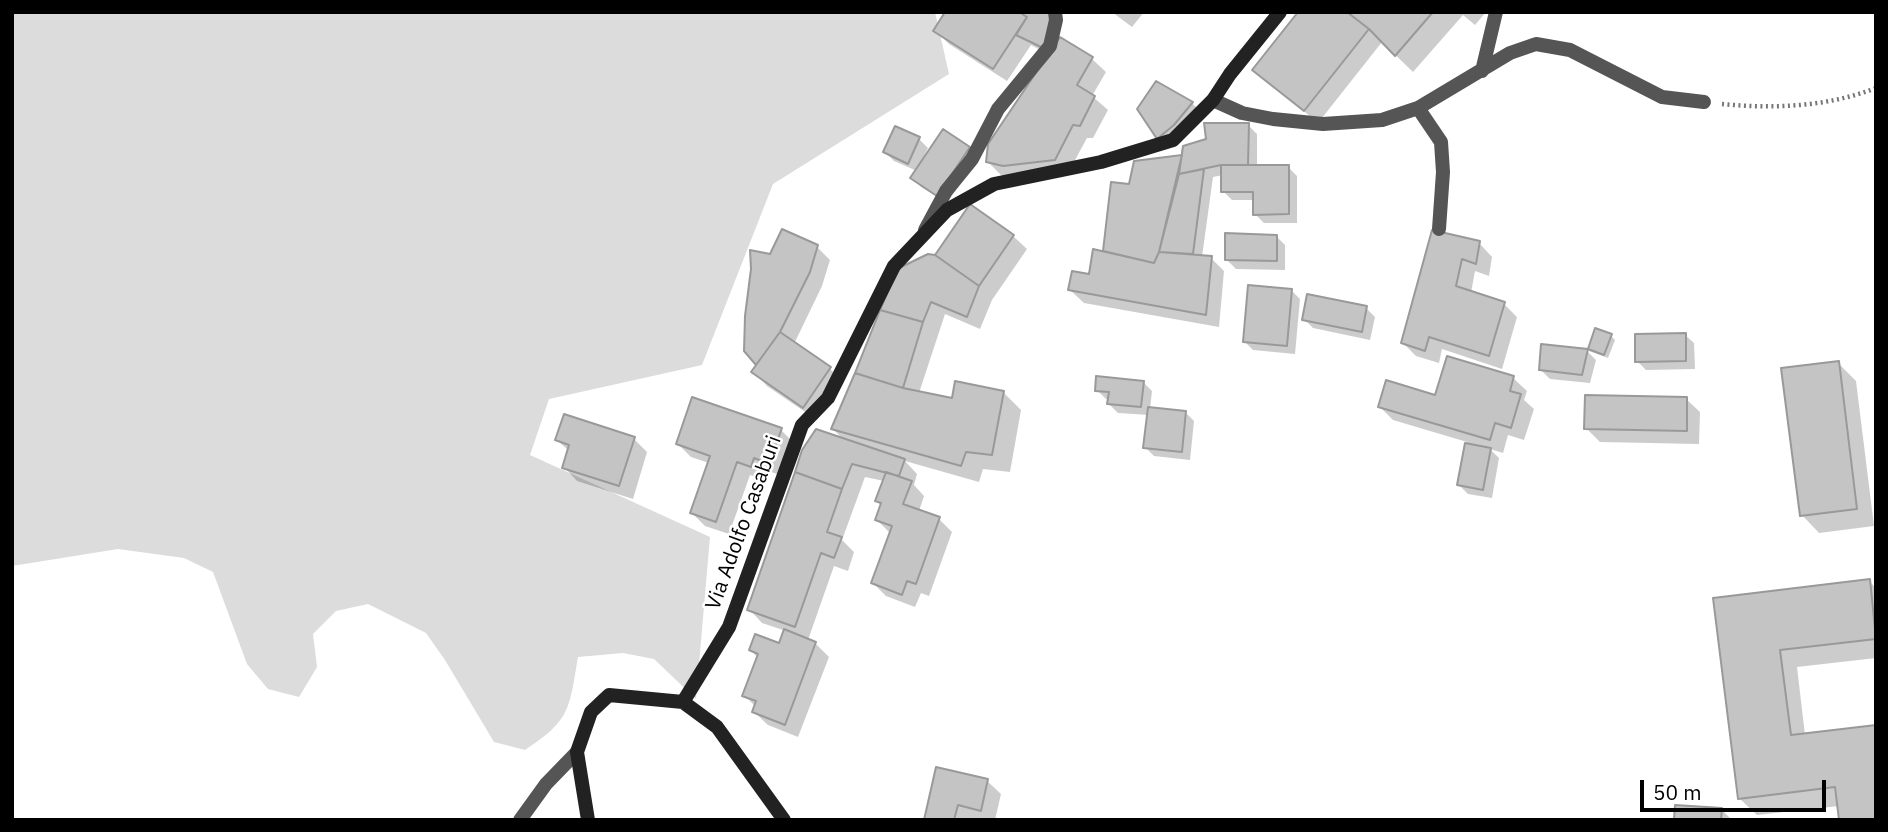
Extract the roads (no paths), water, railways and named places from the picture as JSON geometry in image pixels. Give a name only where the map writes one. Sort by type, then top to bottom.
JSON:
[{"type":"street","points":[[922,237],[946,191],[972,159],[998,108],[1050,46],[1056,20],[1055,12]]},
{"type":"street","name":"Via Adolfo Casaburi","points":[[683,702],[729,627],[802,425],[828,398],[894,266],[947,210],[994,184],[1101,162],[1173,140],[1213,100],[1230,74],[1280,12]]},
{"type":"street","points":[[1482,71],[1496,12]]},
{"type":"street","points":[[1213,100],[1242,113],[1323,124],[1382,120],[1419,108],[1510,53],[1536,44],[1570,50],[1662,97],[1704,102]]},
{"type":"street","points":[[1419,108],[1441,142],[1443,172],[1439,229]]},
{"type":"street","points":[[520,820],[547,784],[577,752],[591,712],[610,695],[683,702],[717,727],[784,820]]},
{"type":"street","points":[[577,752],[587,820]]}]
